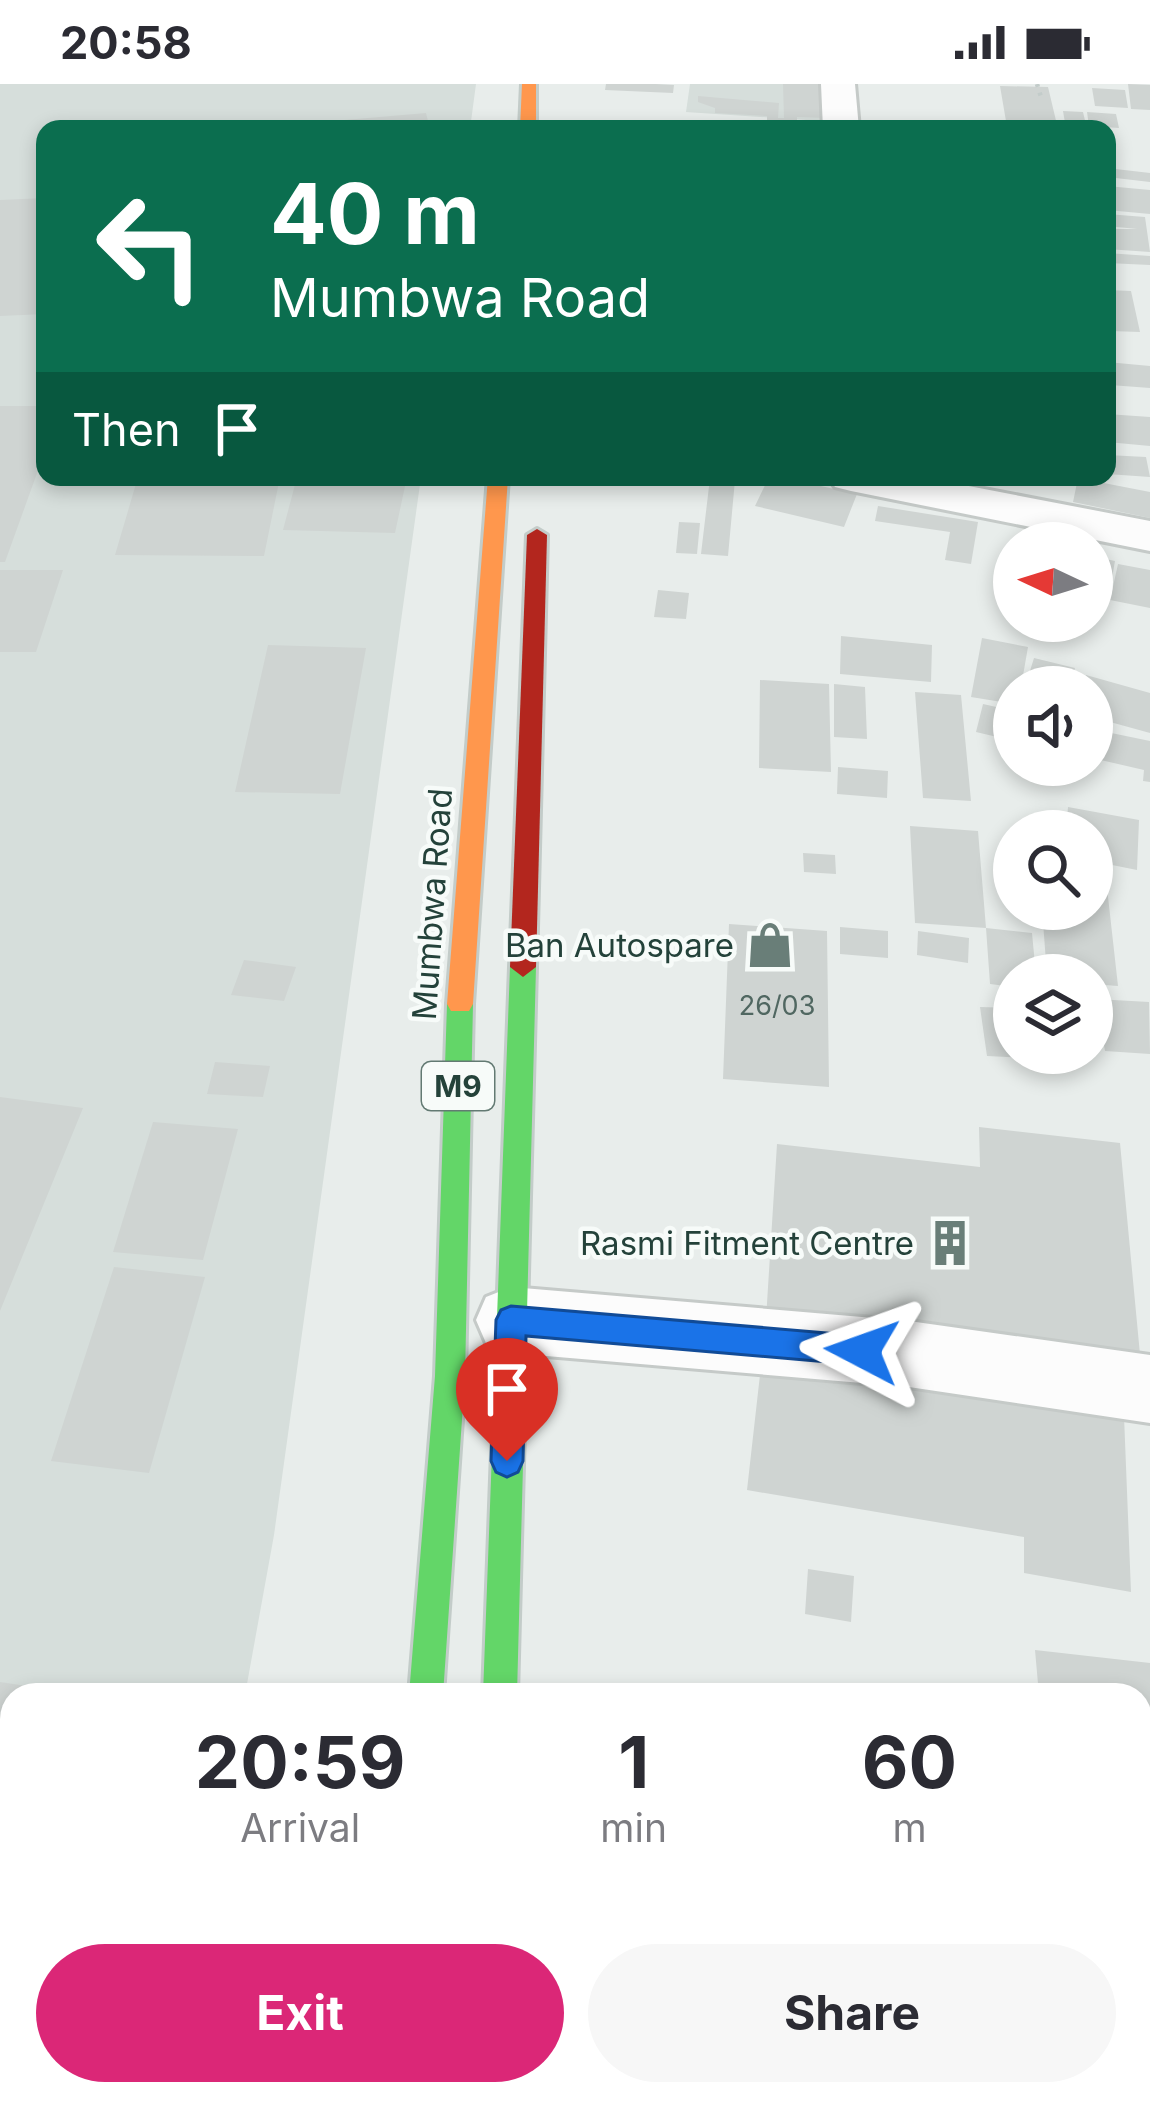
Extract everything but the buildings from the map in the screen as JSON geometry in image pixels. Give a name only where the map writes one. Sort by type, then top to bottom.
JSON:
[{"type":"main road","points":[[528,120],[529,84]]},
{"type":"main road","name":"Mumbwa Road","points":[[427,1683],[450,1376],[459,1024],[497,486]]},
{"type":"main road","name":"M9","points":[[500,1683],[538,506]]},
{"type":"street","points":[[838,84],[840,120]]},
{"type":"street","points":[[926,486],[1150,536]]},
{"type":"street","points":[[511,1320],[909,1354],[1150,1389]]},
{"type":"path","points":[[1037,84],[1041,97]]},
{"type":"shaded area","points":[[0,84],[476,84],[471,120],[36,120],[36,486],[420,486],[274,1535],[247,1683],[0,1683]]},
{"type":"shaded area","points":[[690,84],[834,84],[836,120],[686,112]]},
{"type":"traffic: fast","points":[[500,1683],[523,967]]},
{"type":"traffic: fast","points":[[427,1683],[450,1376],[460,1004]]},
{"type":"traffic: slow","points":[[528,120],[529,84]]},
{"type":"traffic: slow","points":[[460,1004],[497,486]]},
{"type":"traffic: jam","points":[[523,967],[537,535]]},
{"type":"place","name":"Ban Autospare","points":[[770,945]]},
{"type":"place","name":"Rasmi Fitment Centre","points":[[950,1243]]},
{"type":"route","points":[[507,1461],[511,1320],[862,1351]]}]
